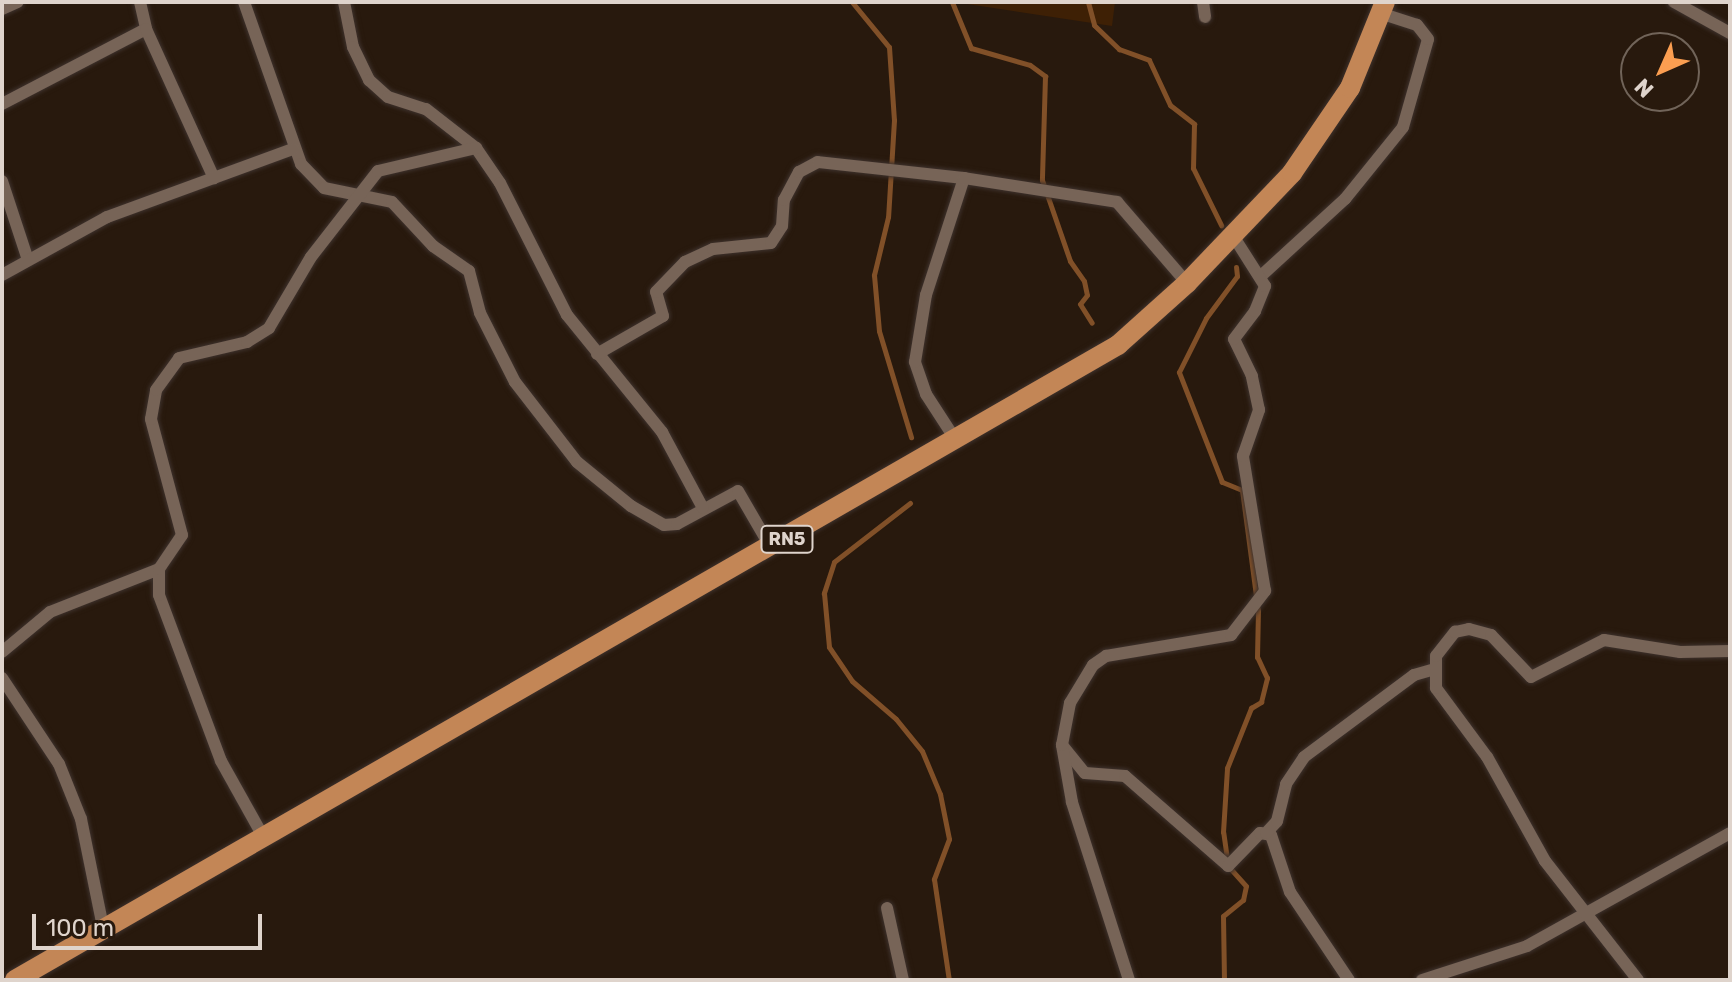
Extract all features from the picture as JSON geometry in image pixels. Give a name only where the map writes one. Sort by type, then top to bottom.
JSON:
[{"type":"highway","name":"RN5","points":[[15,980],[104,932],[957,442],[1118,345],[1187,283],[1292,173],[1350,88],[1382,7]]},
{"type":"street","points":[[2,9],[18,2]]},
{"type":"street","points":[[140,2],[146,29],[214,178]]},
{"type":"street","points":[[244,2],[293,149],[324,188],[355,197],[392,202],[433,246],[469,271],[480,313],[523,395],[552,435],[602,485],[664,525],[677,524],[738,491],[771,548]]},
{"type":"street","points":[[344,2],[353,47],[378,90],[426,109],[476,148],[500,183],[567,315],[662,432],[703,508]]},
{"type":"street","points":[[1203,2],[1205,17]]},
{"type":"street","points":[[1674,2],[1730,33]]},
{"type":"street","points":[[1262,275],[1345,199],[1403,127],[1428,39],[1417,25],[1382,7]]},
{"type":"street","points":[[2,104],[146,29]]},
{"type":"street","points":[[264,838],[221,761],[159,595],[159,569],[182,535],[151,419],[156,390],[179,358],[247,342],[269,328],[311,257],[378,171],[476,148]]},
{"type":"street","points":[[2,275],[107,217],[293,149]]},
{"type":"street","points":[[597,354],[663,316],[656,292],[685,262],[713,249],[771,243],[782,226],[784,200],[799,172],[818,162],[964,178],[1117,202],[1187,283]]},
{"type":"street","points":[[957,442],[926,394],[915,362],[926,295],[964,178]]},
{"type":"street","points":[[2,181],[28,260]]},
{"type":"street","points":[[1129,980],[1072,802],[1062,745],[1079,681],[1106,656],[1231,635],[1265,591],[1243,456],[1259,410],[1252,376],[1234,339],[1264,294],[1262,275],[1232,234]]},
{"type":"street","points":[[2,652],[50,612],[159,569]]},
{"type":"street","points":[[1638,980],[1545,861],[1491,764],[1436,688],[1432,670],[1444,642],[1455,632],[1469,629],[1491,635],[1531,677],[1604,640],[1680,652],[1730,651]]},
{"type":"street","points":[[1062,745],[1085,773],[1125,776],[1228,866],[1245,853],[1249,842],[1266,833],[1277,821],[1286,784],[1304,757],[1414,675],[1432,670]]},
{"type":"street","points":[[2,678],[59,764],[81,819],[104,932]]},
{"type":"street","points":[[1266,833],[1276,846],[1290,892],[1321,945],[1349,980]]},
{"type":"street","points":[[1422,980],[1527,946],[1730,833]]},
{"type":"street","points":[[887,908],[903,980]]},
{"type":"shaded area","points":[[954,2],[1115,2],[1112,26]]},
{"type":"waterway","points":[[852,2],[889,47],[894,120],[888,217],[874,275],[879,331],[911,437]]},
{"type":"waterway","points":[[952,2],[971,48],[1030,65],[1045,76],[1042,180],[1070,261],[1084,281],[1087,295],[1080,304],[1092,323]]},
{"type":"waterway","points":[[1088,2],[1094,25],[1119,49],[1149,60],[1170,105],[1194,124],[1193,168],[1221,225]]},
{"type":"waterway","points":[[1224,980],[1223,916],[1243,900],[1246,886],[1228,866],[1223,832],[1227,768],[1251,708],[1261,702],[1267,678],[1257,657],[1258,611],[1242,490],[1222,482],[1179,372],[1206,318],[1237,276],[1236,267]]},
{"type":"waterway","points":[[910,503],[834,562],[824,593],[829,647],[852,681],[896,719],[922,751],[940,794],[949,839],[934,879],[949,980]]}]
